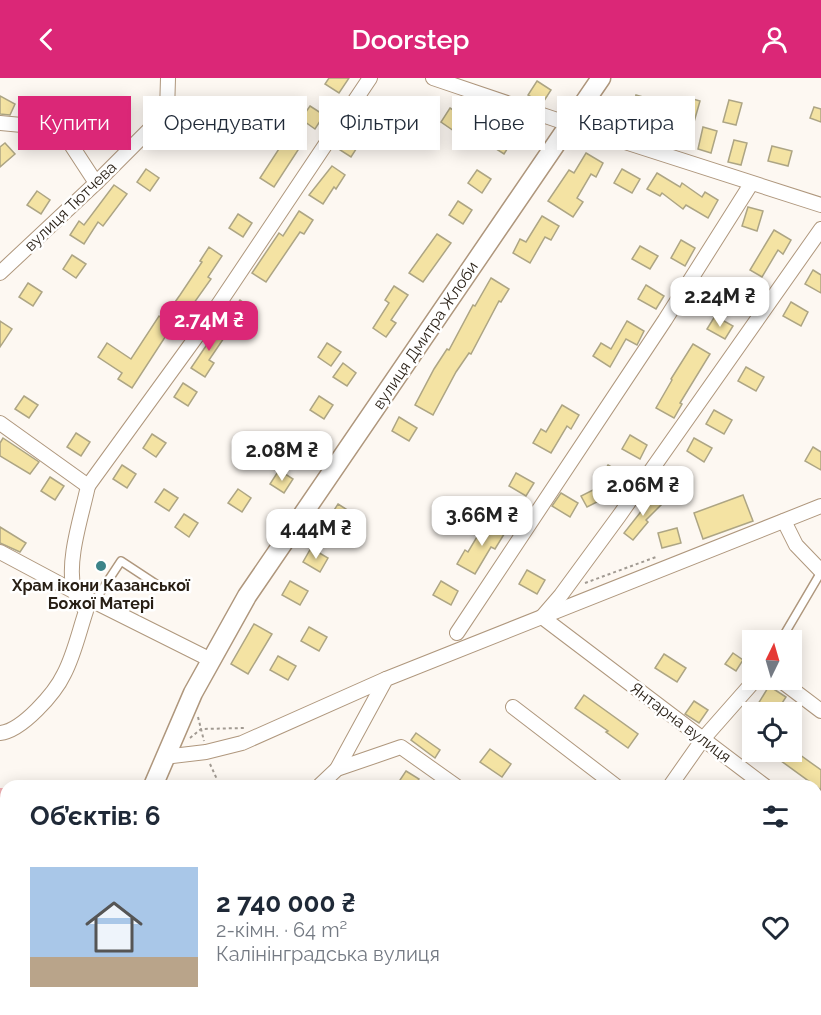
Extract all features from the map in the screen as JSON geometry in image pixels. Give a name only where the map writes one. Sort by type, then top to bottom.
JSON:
[{"type":"main road","name":"вулиця Дмитра Жлоби","points":[[588,96],[601,78]]},
{"type":"main road","name":"вулиця Дмитра Жлоби","points":[[155,780],[193,693],[247,596],[557,142]]},
{"type":"street","name":"вулиця Тютчева","points":[[0,273],[96,183],[167,112],[168,78]]},
{"type":"street","points":[[0,733],[23,723],[64,675],[86,611],[75,592],[72,578],[73,558],[88,486],[201,328],[370,78]]},
{"type":"street","points":[[433,78],[557,120]]},
{"type":"street","points":[[0,123],[54,128],[64,134],[96,183]]},
{"type":"street","points":[[649,150],[821,205]]},
{"type":"street","points":[[457,633],[664,320],[751,183]]},
{"type":"street","points":[[542,617],[620,516],[821,229]]},
{"type":"street","points":[[0,423],[88,486]]},
{"type":"street","points":[[165,757],[206,752],[242,743],[386,679],[821,506]]},
{"type":"street","points":[[784,521],[796,545],[821,571]]},
{"type":"street","points":[[0,552],[211,660]]},
{"type":"street","name":"Янтарна вулиця","points":[[542,617],[757,780]]},
{"type":"street","points":[[325,780],[337,769],[386,679]]},
{"type":"street","points":[[674,780],[703,739],[746,690]]},
{"type":"street","points":[[793,690],[821,711]]},
{"type":"street","points":[[513,708],[608,780]]},
{"type":"street","points":[[337,769],[401,747],[448,780]]},
{"type":"lane","points":[[94,602],[122,561],[159,586]]},
{"type":"lane","points":[[787,630],[821,571]]},
{"type":"building","points":[[329,78],[349,78],[339,93],[325,84]]},
{"type":"building","points":[[537,81],[551,90],[545,99],[545,96],[528,95]]},
{"type":"building","points":[[0,96],[15,104],[10,115],[0,114]]},
{"type":"building","points":[[695,100],[700,101],[695,118]]},
{"type":"building","points":[[729,100],[742,103],[736,125],[723,122]]},
{"type":"building","points":[[310,106],[319,112],[319,123],[315,129],[307,123],[307,110]]},
{"type":"building","points":[[814,107],[821,109],[821,122],[810,118]]},
{"type":"building","points":[[450,108],[452,109],[452,130],[441,122]]},
{"type":"building","points":[[703,127],[717,131],[711,153],[698,149]]},
{"type":"building","points":[[734,140],[747,143],[741,165],[728,162]]},
{"type":"building","points":[[5,143],[15,154],[0,167],[0,147]]},
{"type":"building","points":[[772,146],[792,151],[788,166],[768,161]]},
{"type":"building","points":[[278,150],[298,150],[274,187],[260,178]]},
{"type":"building","points":[[340,150],[356,150],[351,157]]},
{"type":"building","points":[[586,153],[603,163],[596,177],[591,174],[577,198],[583,202],[573,217],[548,201],[569,170],[574,173]]},
{"type":"building","points":[[332,166],[345,175],[323,204],[309,195]]},
{"type":"building","points":[[146,169],[159,178],[150,191],[137,182]]},
{"type":"building","points":[[622,169],[640,179],[632,193],[614,183]]},
{"type":"building","points":[[477,170],[491,179],[482,193],[468,183]]},
{"type":"building","points":[[657,173],[680,187],[682,183],[702,197],[705,192],[718,200],[708,218],[686,205],[683,209],[662,193],[660,196],[647,189]]},
{"type":"building","points":[[114,185],[127,194],[103,226],[98,222],[84,244],[70,235],[79,221],[84,225]]},
{"type":"building","points":[[37,191],[50,200],[41,214],[27,205]]},
{"type":"building","points":[[458,201],[472,210],[463,224],[449,215]]},
{"type":"building","points":[[748,207],[763,211],[757,231],[742,226]]},
{"type":"building","points":[[299,211],[313,220],[304,234],[300,232],[266,282],[252,273],[279,233],[283,236]]},
{"type":"building","points":[[238,214],[252,223],[243,237],[229,228]]},
{"type":"building","points":[[542,216],[559,226],[551,240],[545,237],[530,263],[513,253],[520,239],[526,242]]},
{"type":"building","points":[[774,230],[791,240],[783,254],[778,250],[762,277],[750,270]]},
{"type":"building","points":[[437,234],[451,243],[423,282],[409,273]]},
{"type":"building","points":[[681,240],[695,248],[685,266],[671,258]]},
{"type":"building","points":[[640,246],[658,256],[650,269],[632,259]]},
{"type":"building","points":[[209,247],[222,256],[208,277],[211,279],[184,317],[180,314],[132,388],[118,379],[122,373],[98,357],[107,343],[131,359],[159,316],[163,319],[180,295]]},
{"type":"building","points":[[72,255],[86,264],[76,278],[63,269]]},
{"type":"building","points":[[813,270],[821,275],[821,293],[805,284]]},
{"type":"building","points":[[491,278],[509,289],[501,302],[499,301],[471,354],[469,353],[456,372],[433,415],[415,405],[434,369],[447,349],[449,350],[473,305],[475,306]]},
{"type":"building","points":[[28,283],[42,292],[33,306],[19,297]]},
{"type":"building","points":[[646,285],[664,296],[656,309],[638,299]]},
{"type":"building","points":[[394,286],[408,295],[391,320],[396,323],[386,337],[373,328],[389,303],[385,300]]},
{"type":"building","points":[[734,288],[752,298],[744,312],[727,302]]},
{"type":"building","points":[[240,300],[253,309],[244,323],[230,314]]},
{"type":"building","points":[[791,302],[808,312],[801,326],[783,316]]},
{"type":"building","points":[[715,316],[733,326],[725,339],[707,329]]},
{"type":"building","points":[[0,321],[12,329],[0,347]]},
{"type":"building","points":[[627,321],[644,331],[637,345],[626,339],[610,367],[593,356],[601,343],[611,349]]},
{"type":"building","points":[[214,327],[226,335],[209,360],[214,363],[205,377],[191,368],[208,343],[204,341]]},
{"type":"building","points":[[327,343],[341,352],[331,366],[318,357]]},
{"type":"building","points":[[693,344],[710,354],[680,403],[682,404],[674,418],[656,408]]},
{"type":"building","points":[[343,363],[356,373],[347,386],[333,377]]},
{"type":"building","points":[[746,367],[764,377],[756,391],[738,381]]},
{"type":"building","points":[[183,383],[197,392],[188,406],[174,397]]},
{"type":"building","points":[[24,396],[38,405],[29,418],[15,409]]},
{"type":"building","points":[[319,396],[333,405],[324,419],[310,410]]},
{"type":"building","points":[[562,405],[579,415],[571,429],[567,426],[551,453],[533,443],[541,429],[546,432]]},
{"type":"building","points":[[714,410],[732,420],[724,434],[706,424]]},
{"type":"building","points":[[399,417],[417,428],[409,441],[392,431]]},
{"type":"building","points":[[76,433],[90,442],[81,456],[67,447]]},
{"type":"building","points":[[152,434],[166,443],[156,457],[143,448]]},
{"type":"building","points":[[630,435],[647,445],[640,459],[622,449]]},
{"type":"building","points":[[3,438],[39,462],[30,474],[0,456],[0,443]]},
{"type":"building","points":[[694,438],[712,448],[704,462],[687,451]]},
{"type":"building","points":[[813,447],[821,452],[821,470],[805,461]]},
{"type":"building","points":[[122,465],[136,474],[127,488],[113,479]]},
{"type":"building","points":[[608,465],[625,475],[617,489],[600,478]]},
{"type":"building","points":[[279,470],[293,479],[284,493],[270,484]]},
{"type":"building","points":[[665,471],[682,481],[675,494],[657,484]]},
{"type":"building","points":[[516,473],[534,483],[526,496],[509,486]]},
{"type":"building","points":[[50,477],[64,486],[55,500],[41,491]]},
{"type":"building","points":[[164,489],[178,498],[169,511],[155,502]]},
{"type":"building","points":[[238,489],[251,498],[242,512],[228,503]]},
{"type":"building","points":[[593,490],[599,501],[587,507],[581,496]]},
{"type":"building","points":[[561,493],[578,503],[570,517],[552,506]]},
{"type":"building","points":[[652,495],[662,504],[646,520],[648,522],[633,540],[624,533]]},
{"type":"building","points":[[743,495],[753,521],[703,539],[694,513]]},
{"type":"building","points":[[338,504],[349,511],[332,536],[322,529]]},
{"type":"building","points":[[184,514],[198,523],[189,537],[175,527]]},
{"type":"building","points":[[487,520],[506,531],[495,549],[491,547],[475,574],[457,564],[465,550],[468,552]]},
{"type":"building","points":[[0,527],[26,543],[20,552],[0,543]]},
{"type":"building","points":[[677,528],[681,543],[662,548],[658,533]]},
{"type":"building","points":[[311,548],[328,558],[320,572],[303,562]]},
{"type":"building","points":[[527,570],[545,580],[537,594],[519,584]]},
{"type":"building","points":[[290,581],[308,591],[300,605],[282,595]]},
{"type":"building","points":[[441,581],[458,591],[451,605],[433,595]]},
{"type":"building","points":[[254,624],[272,634],[248,674],[231,664]]},
{"type":"building","points":[[309,627],[327,637],[319,651],[301,641]]},
{"type":"building","points":[[733,653],[742,659],[736,671],[725,664]]},
{"type":"building","points":[[664,654],[686,668],[677,682],[655,668]]},
{"type":"building","points":[[278,656],[296,666],[288,680],[270,670]]},
{"type":"building","points":[[767,690],[775,690],[786,697],[783,702],[759,702]]},
{"type":"building","points":[[584,695],[638,734],[628,748],[575,708]]},
{"type":"building","points":[[694,701],[708,710],[699,723],[685,714]]},
{"type":"building","points":[[416,733],[440,750],[435,758],[411,740]]},
{"type":"building","points":[[490,749],[511,764],[502,777],[480,762]]},
{"type":"building","points":[[802,756],[821,770],[821,780],[807,780],[782,762],[802,762]]},
{"type":"building","points":[[406,771],[419,779],[418,780],[400,780]]},
{"type":"place","name":"Храм ікони Казанської Божої Матері","points":[[101,566]]}]
